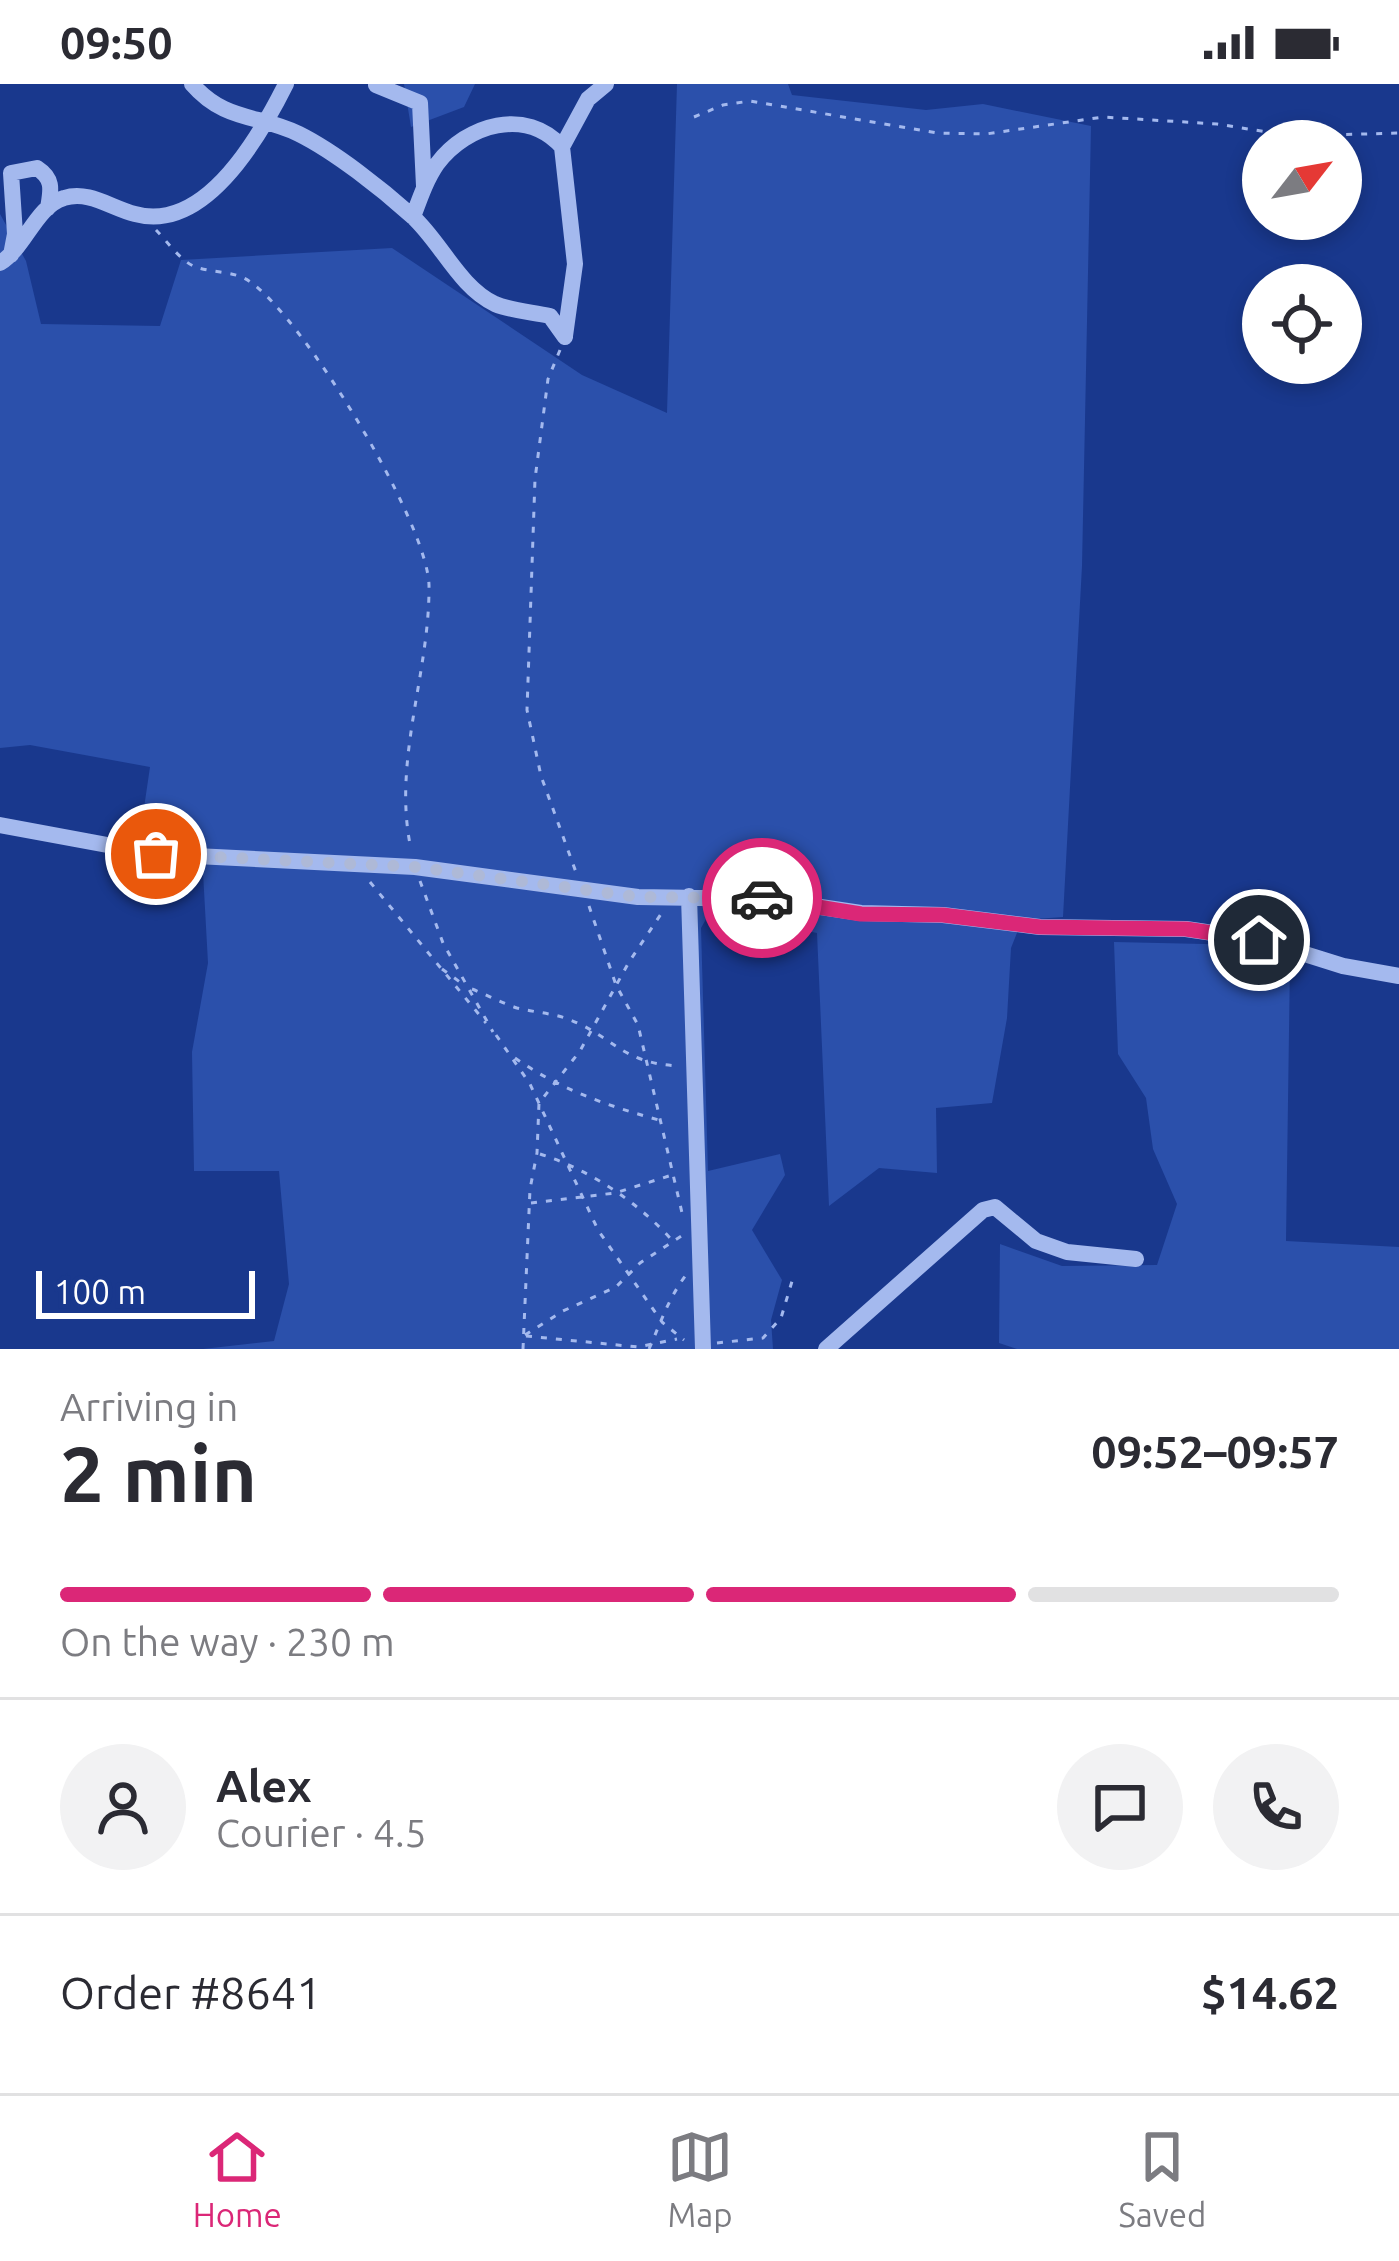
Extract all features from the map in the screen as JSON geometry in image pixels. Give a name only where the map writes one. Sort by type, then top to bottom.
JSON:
[{"type":"street","points":[[192,84],[207,101],[228,113],[298,134],[413,217],[480,293],[495,304],[550,316],[565,337]]},
{"type":"street","points":[[6,260],[56,200],[79,195],[142,216],[160,217],[195,204],[232,170],[286,84]]},
{"type":"street","points":[[565,337],[575,264],[562,147],[588,99],[606,84]]},
{"type":"street","points":[[376,85],[419,93],[424,187]]},
{"type":"street","points":[[413,217],[439,161],[499,123],[524,122],[550,134],[562,147]]},
{"type":"street","points":[[6,260],[15,234],[11,173],[37,168],[46,174],[51,183],[48,208]]},
{"type":"street","points":[[0,825],[156,854],[416,867],[583,890],[767,899],[861,914],[943,915],[1040,927],[1186,929],[1259,940],[1343,966],[1399,976]]},
{"type":"street","points":[[681,897],[693,1067],[703,1347]]},
{"type":"street","points":[[826,1349],[983,1210],[995,1207],[1036,1241],[1067,1252],[1136,1259]]},
{"type":"path","points":[[694,117],[750,101],[937,134],[986,134],[1103,117],[1216,124],[1292,136],[1399,134]]},
{"type":"path","points":[[142,216],[191,266],[247,278],[315,352],[414,532],[429,582],[404,816],[416,867],[442,943],[539,1102],[598,1230],[662,1322],[679,1339],[703,1347],[763,1338],[781,1318],[793,1278]]},
{"type":"path","points":[[565,337],[548,379],[535,479],[527,710],[541,776],[616,985],[638,1025],[650,1064],[690,1248]]},
{"type":"path","points":[[358,866],[494,1032]]},
{"type":"path","points":[[523,1349],[539,1102],[681,897]]},
{"type":"path","points":[[434,963],[469,988],[591,1030],[626,1056],[650,1064],[693,1067]]},
{"type":"path","points":[[509,1054],[555,1082],[610,1106],[659,1120]]},
{"type":"path","points":[[537,1154],[569,1163],[643,1208],[672,1241]]},
{"type":"path","points":[[529,1203],[615,1193],[672,1175]]},
{"type":"path","points":[[524,1336],[563,1311],[616,1287],[628,1272],[686,1232]]},
{"type":"path","points":[[650,1347],[664,1306],[694,1264],[702,1286]]},
{"type":"path","points":[[524,1336],[638,1347],[679,1339]]},
{"type":"shaded area","points":[[404,84],[475,84],[464,107],[411,127]]},
{"type":"shaded area","points":[[677,84],[788,84],[792,95],[926,110],[983,104],[1091,126],[1082,566],[1063,917],[1022,920],[1011,948],[1007,1018],[992,1103],[936,1108],[937,1173],[879,1168],[829,1206],[817,933],[710,912],[701,928],[708,1171],[780,1154],[785,1175],[752,1230],[782,1280],[771,1320],[773,1349],[203,1349],[274,1341],[289,1284],[279,1171],[194,1171],[192,1052],[208,963],[202,854],[139,842],[150,767],[30,745],[0,748],[0,214],[26,261],[41,324],[160,326],[181,260],[392,248],[582,375],[667,413]]},
{"type":"shaded area","points":[[1114,942],[1249,945],[1290,962],[1286,1241],[1399,1247],[1399,1349],[1017,1349],[999,1343],[1000,1244],[1062,1266],[1157,1265],[1177,1204],[1153,1149],[1146,1098],[1118,1054]]},
{"type":"way so far","points":[[156,854],[416,867],[638,897],[762,898]]},
{"type":"route","points":[[762,898],[861,914],[943,915],[1040,927],[1186,929],[1259,940]]}]
